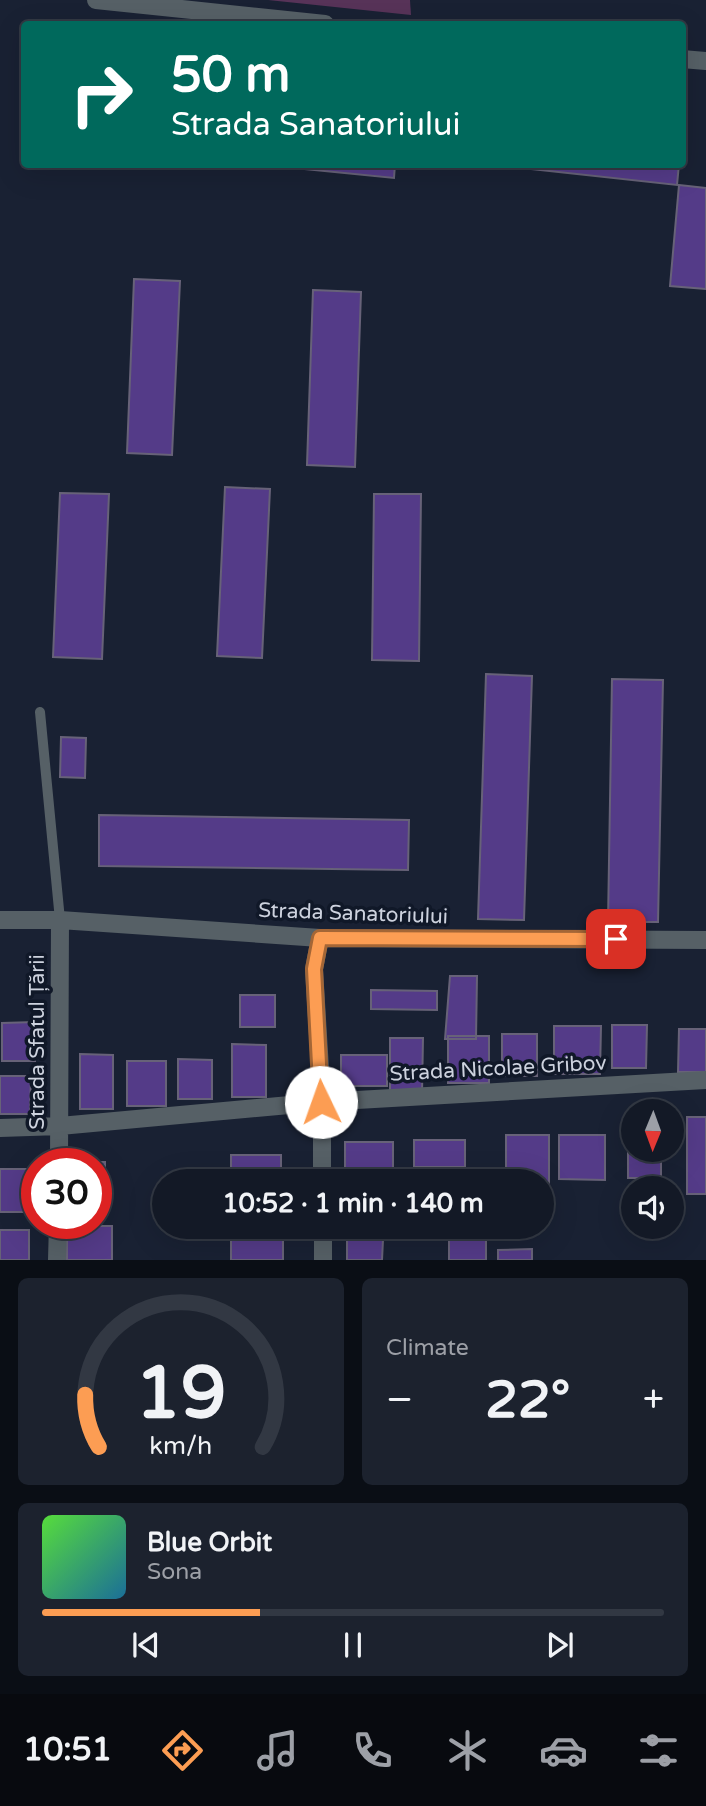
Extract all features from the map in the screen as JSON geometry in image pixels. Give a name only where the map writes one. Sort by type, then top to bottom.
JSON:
[{"type":"street","points":[[96,0],[296,21]]},
{"type":"street","points":[[686,59],[706,61]]},
{"type":"street","name":"Strada Sanatoriului","points":[[0,920],[60,920],[320,938],[706,940]]},
{"type":"street","name":"Strada Sfatul Țării","points":[[59,1148],[60,920]]},
{"type":"street","points":[[320,938],[314,969],[323,1169]]},
{"type":"street","name":"Strada Nicolae Gribov","points":[[0,1128],[60,1126],[321,1102],[706,1080]]},
{"type":"street","points":[[57,1260],[58,1239]]},
{"type":"street","points":[[323,1239],[323,1260]]},
{"type":"lane","points":[[40,712],[60,920]]},
{"type":"shaded area","points":[[268,0],[410,0],[411,15]]},
{"type":"building","points":[[293,168],[395,168],[394,178]]},
{"type":"building","points":[[522,168],[679,168],[677,185]]},
{"type":"building","points":[[679,185],[706,188],[706,289],[670,286]]},
{"type":"building","points":[[134,279],[180,281],[172,455],[127,453]]},
{"type":"building","points":[[313,290],[361,292],[355,467],[307,465]]},
{"type":"building","points":[[225,487],[270,489],[262,658],[217,656]]},
{"type":"building","points":[[60,493],[109,494],[102,659],[53,657]]},
{"type":"building","points":[[374,494],[421,494],[419,661],[372,660]]},
{"type":"building","points":[[486,674],[532,676],[524,920],[478,919]]},
{"type":"building","points":[[612,679],[663,680],[658,922],[608,922]]},
{"type":"building","points":[[61,737],[86,738],[85,778],[60,777]]},
{"type":"building","points":[[99,815],[409,820],[408,870],[99,866]]},
{"type":"building","points":[[450,976],[477,976],[476,1039],[445,1039]]},
{"type":"building","points":[[371,990],[437,991],[437,1010],[371,1009]]},
{"type":"building","points":[[240,995],[275,995],[275,1027],[240,1027]]},
{"type":"building","points":[[35,1022],[35,1061],[2,1061],[2,1023]]},
{"type":"building","points":[[612,1025],[647,1025],[646,1068],[612,1068]]},
{"type":"building","points":[[554,1026],[601,1026],[600,1074],[554,1074]]},
{"type":"building","points":[[679,1029],[706,1029],[706,1072],[678,1072]]},
{"type":"building","points":[[502,1034],[537,1034],[537,1076],[502,1076]]},
{"type":"building","points":[[448,1036],[489,1036],[489,1083],[448,1083]]},
{"type":"building","points":[[390,1038],[423,1038],[422,1094],[390,1094]]},
{"type":"building","points":[[232,1044],[266,1045],[266,1097],[232,1097]]},
{"type":"building","points":[[80,1054],[113,1055],[113,1109],[80,1109]]},
{"type":"building","points":[[341,1055],[387,1055],[387,1086],[341,1086]]},
{"type":"building","points":[[178,1059],[212,1060],[212,1099],[178,1099]]},
{"type":"building","points":[[127,1061],[166,1061],[166,1106],[127,1106]]},
{"type":"building","points":[[0,1076],[31,1076],[30,1114],[0,1114]]},
{"type":"building","points":[[687,1117],[706,1117],[706,1194],[687,1194]]},
{"type":"building","points":[[506,1135],[549,1135],[549,1169],[506,1169]]},
{"type":"building","points":[[559,1135],[605,1135],[605,1180],[559,1179]]},
{"type":"building","points":[[414,1140],[465,1140],[465,1167],[414,1167]]},
{"type":"building","points":[[345,1142],[393,1142],[393,1169],[345,1169]]},
{"type":"building","points":[[231,1155],[281,1155],[281,1169],[231,1169]]},
{"type":"building","points":[[628,1162],[661,1162],[661,1176],[628,1176]]},
{"type":"building","points":[[0,1169],[21,1169],[21,1212],[0,1212]]},
{"type":"building","points":[[0,1230],[21,1230],[21,1239],[29,1239],[29,1260],[0,1260]]},
{"type":"building","points":[[67,1239],[112,1239],[112,1260],[67,1260]]},
{"type":"building","points":[[231,1239],[283,1239],[283,1260],[231,1260]]},
{"type":"building","points":[[449,1239],[486,1239],[486,1260],[449,1260]]},
{"type":"building","points":[[347,1240],[383,1240],[382,1260],[347,1260]]},
{"type":"building","points":[[532,1249],[532,1260],[498,1260],[498,1250]]},
{"type":"route","points":[[321,1102],[314,969],[320,938],[616,939]]}]
